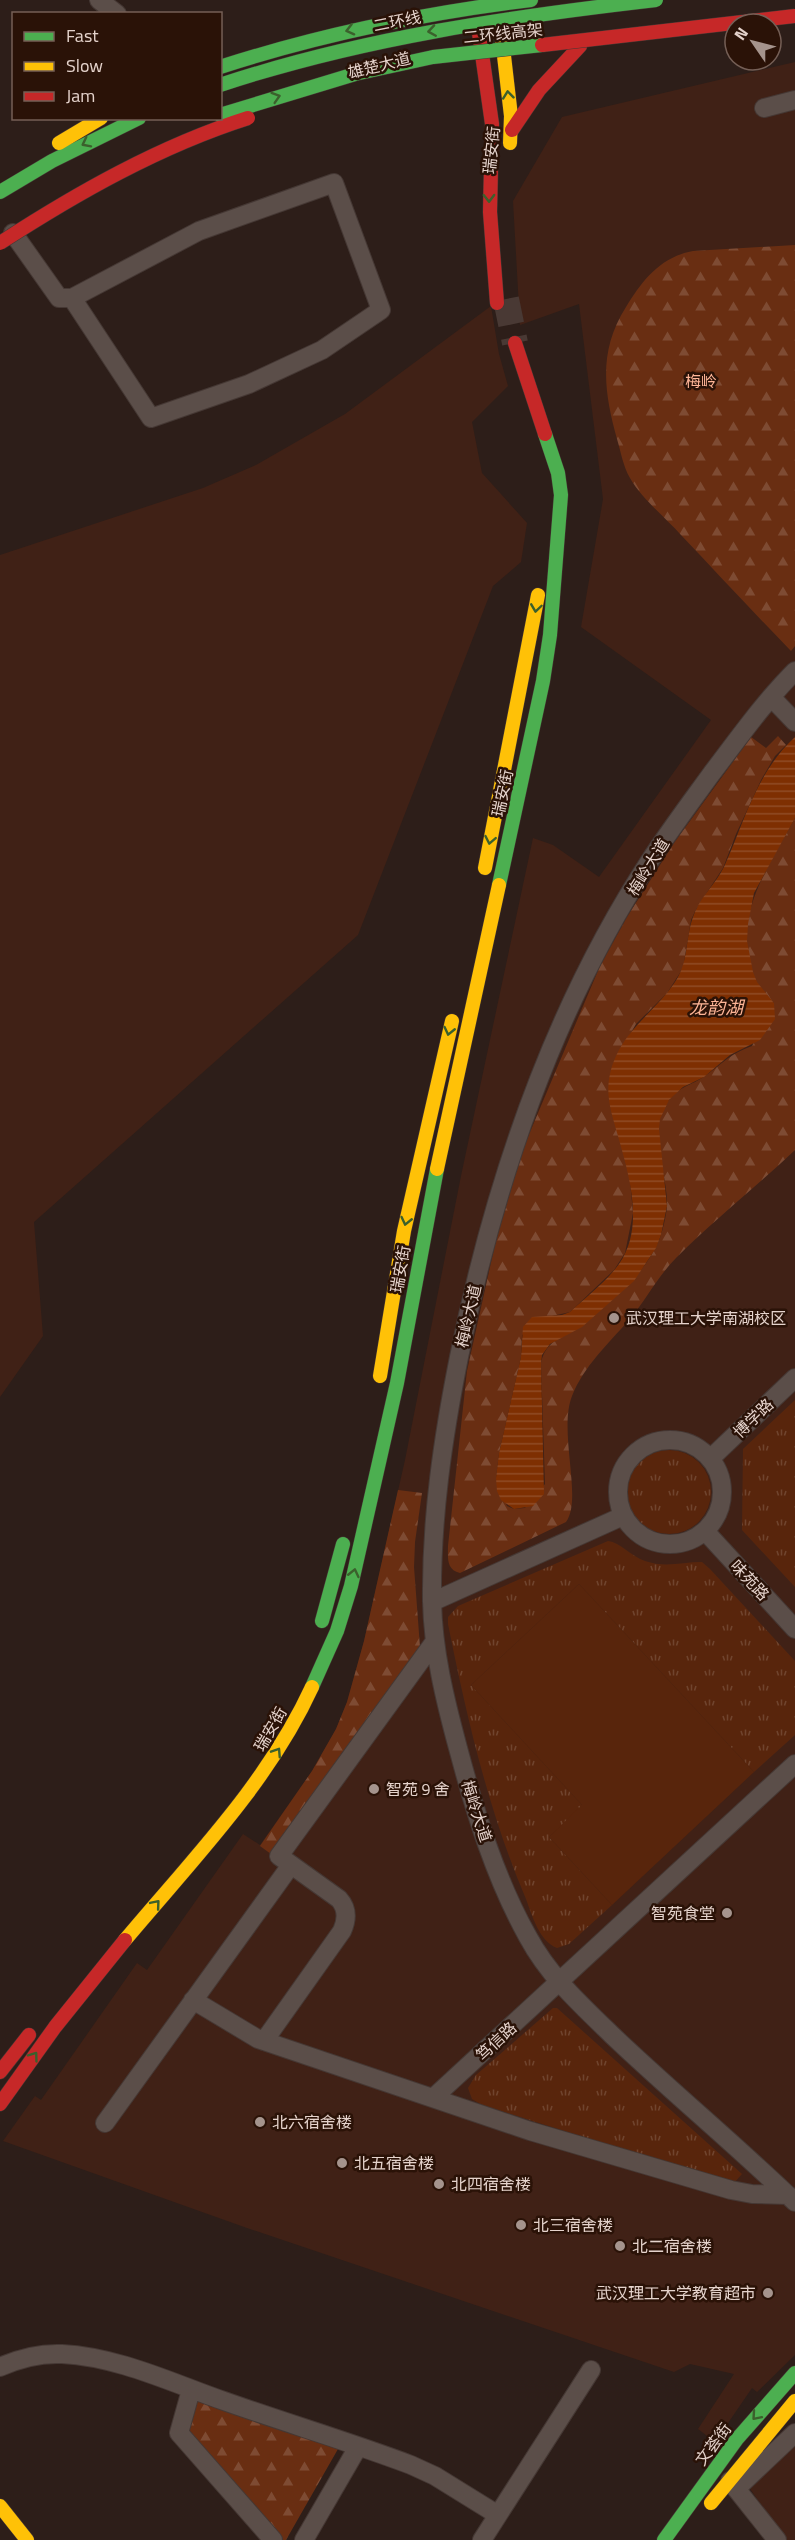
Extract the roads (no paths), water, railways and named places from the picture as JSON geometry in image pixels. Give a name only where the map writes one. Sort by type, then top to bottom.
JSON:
[{"type":"main road","points":[[222,66],[269,50],[382,22],[475,3],[531,0]]},
{"type":"main road","name":"二环线","points":[[222,84],[291,63],[393,38],[559,11],[656,0]]},
{"type":"main road","name":"瑞安街","points":[[498,2],[512,130],[508,154]]},
{"type":"main road","name":"瑞安街","points":[[475,3],[492,124],[489,212],[501,301],[501,217],[506,172]]},
{"type":"main road","name":"雄楚大道","points":[[6,231],[171,150],[275,110],[345,90],[483,56],[580,46],[724,21],[795,15]]},
{"type":"main road","name":"二环线高架","points":[[222,114],[309,86],[433,57],[795,15]]},
{"type":"main road","points":[[512,130],[539,90],[580,46]]},
{"type":"main road","points":[[6,231],[175,147],[233,123],[354,87],[470,63],[524,48]]},
{"type":"main road","points":[[0,176],[98,120]]},
{"type":"main road","points":[[0,192],[52,160],[135,120]]},
{"type":"main road","points":[[39,202],[209,120]]},
{"type":"main road","name":"瑞安街","points":[[0,2104],[55,2027],[99,1971],[257,1782],[283,1743],[309,1693],[337,1630],[351,1586],[397,1383],[424,1230],[540,693],[550,635],[561,495],[558,474],[511,345],[547,480],[549,501],[536,615],[481,887]]},
{"type":"main road","name":"瑞安街","points":[[378,1387],[404,1231],[455,1008]]},
{"type":"main road","points":[[317,1637],[345,1533]]},
{"type":"main road","name":"瑞安街","points":[[221,1804],[250,1765]]},
{"type":"main road","points":[[0,2072],[37,2025]]},
{"type":"main road","name":"文荟街","points":[[664,2540],[737,2439],[795,2373]]},
{"type":"main road","name":"文荟街","points":[[703,2514],[733,2484],[795,2401]]},
{"type":"main road","points":[[0,2506],[27,2540]]},
{"type":"street","points":[[99,0],[114,12]]},
{"type":"street","points":[[764,108],[795,100]]},
{"type":"street","points":[[6,231],[59,298],[72,298],[199,231],[334,183],[381,310],[322,350],[249,384],[151,418],[72,298]]},
{"type":"street","name":"梅岭大道","points":[[792,2199],[632,2054],[559,1983],[528,1937],[504,1888],[483,1832],[452,1727],[435,1641],[432,1602],[437,1486],[455,1375],[484,1250],[522,1123],[542,1071],[590,966],[634,887],[701,788],[771,698],[793,678]]},
{"type":"street","points":[[771,698],[795,722]]},
{"type":"street","name":"博学路","points":[[711,1458],[795,1378]]},
{"type":"street","points":[[673,1440],[694,1445],[711,1458],[719,1474],[723,1491],[720,1509],[705,1531],[682,1543],[665,1544],[640,1535],[623,1516],[618,1495],[621,1473],[633,1455],[642,1448],[651,1443],[673,1440]]},
{"type":"street","points":[[432,1602],[623,1516]]},
{"type":"street","name":"味苑路","points":[[705,1531],[795,1629]]},
{"type":"street","points":[[264,2041],[342,1931],[346,1919],[345,1907],[339,1899],[279,1857],[435,1641]]},
{"type":"street","name":"笃信路","points":[[433,2098],[795,1764]]},
{"type":"street","points":[[105,2123],[291,1865]]},
{"type":"street","points":[[193,2000],[264,2041],[530,2131],[731,2190],[792,2199]]},
{"type":"street","points":[[0,2367],[25,2357],[65,2354],[149,2373],[191,2390],[401,2461],[435,2476],[498,2515]]},
{"type":"street","points":[[482,2540],[591,2370]]},
{"type":"street","points":[[191,2390],[179,2433],[273,2540]]},
{"type":"street","points":[[777,2540],[733,2484],[795,2433]]},
{"type":"street","points":[[304,2540],[358,2447]]},
{"type":"water","name":"龙韵湖","points":[[795,737],[795,818],[754,893],[748,924],[747,941],[753,972],[757,982],[774,1003],[775,1019],[760,1040],[730,1055],[704,1077],[683,1087],[669,1100],[660,1119],[659,1129],[667,1206],[661,1235],[656,1248],[634,1281],[582,1327],[550,1344],[542,1355],[544,1494],[533,1506],[514,1509],[501,1500],[497,1491],[496,1478],[499,1453],[521,1357],[523,1327],[532,1317],[562,1315],[570,1312],[614,1271],[627,1249],[631,1234],[633,1218],[630,1184],[609,1098],[610,1074],[615,1059],[629,1035],[675,982],[683,966],[696,910],[724,867],[745,815],[770,766]]},
{"type":"tunnel","points":[[506,299],[515,343]]},
{"type":"place","name":"武汉理工大学南湖校区","points":[[614,1318]]},
{"type":"place","name":"智苑 9 舍","points":[[374,1789]]},
{"type":"place","name":"智苑食堂","points":[[727,1913]]},
{"type":"place","name":"北六宿舍楼","points":[[260,2122]]},
{"type":"place","name":"北五宿舍楼","points":[[342,2163]]},
{"type":"place","name":"北四宿舍楼","points":[[439,2184]]},
{"type":"place","name":"北三宿舍楼","points":[[521,2225]]},
{"type":"place","name":"北二宿舍楼","points":[[620,2246]]},
{"type":"place","name":"武汉理工大学教育超市","points":[[768,2293]]},
{"type":"park label","name":"梅岭","points":[[701,381]]}]
